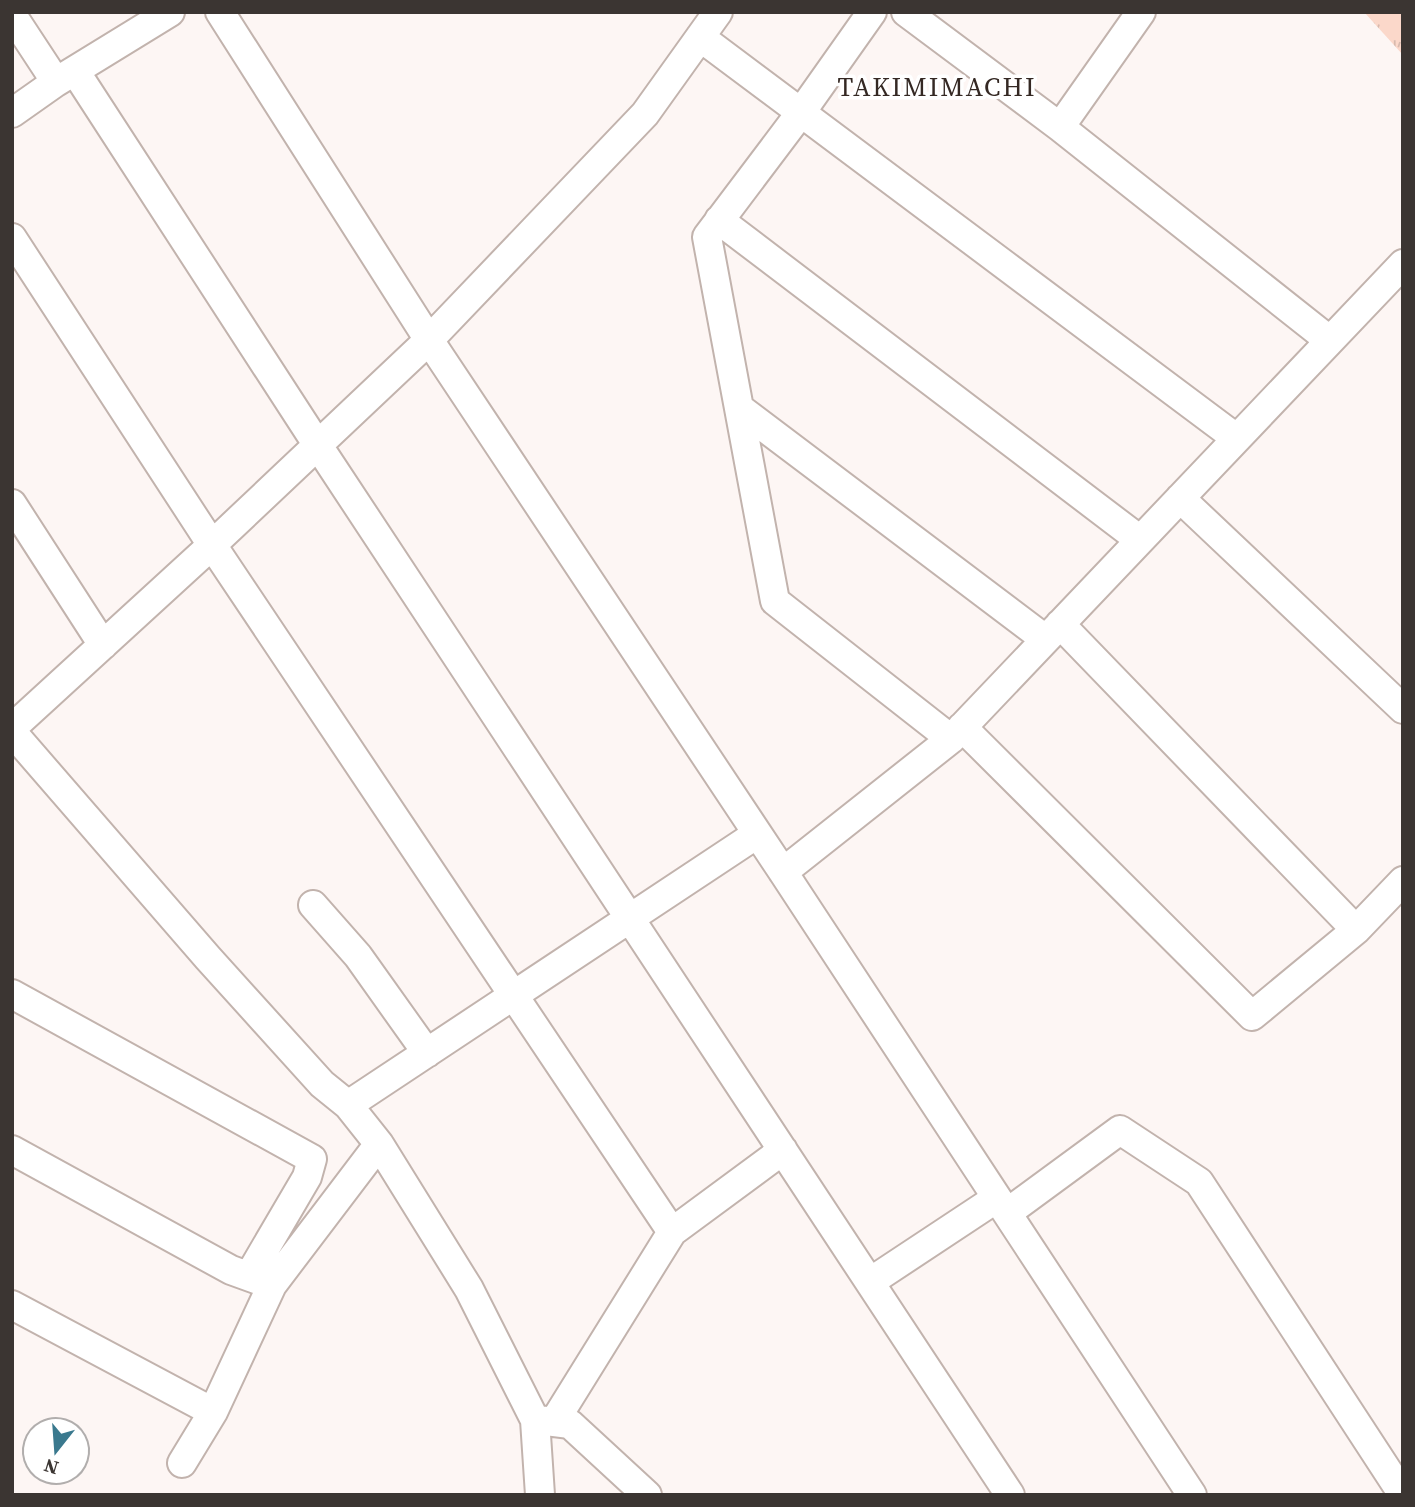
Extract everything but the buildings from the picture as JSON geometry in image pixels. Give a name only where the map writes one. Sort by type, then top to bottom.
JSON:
[{"type":"street","points":[[12,113],[65,76],[170,12]]},
{"type":"street","points":[[220,12],[429,340],[783,872],[1192,1495]]},
{"type":"street","points":[[544,1421],[469,1289],[379,1144],[348,1105],[323,1084],[217,967],[12,730],[429,340],[645,114],[718,12]]},
{"type":"street","points":[[872,12],[707,237],[775,601],[956,733],[1252,1016],[1356,930],[1403,881]]},
{"type":"street","points":[[906,12],[1060,127],[1329,340]]},
{"type":"street","points":[[1060,127],[1139,13]]},
{"type":"street","points":[[12,15],[65,76],[317,444],[1010,1495]]},
{"type":"street","points":[[701,37],[1236,438]]},
{"type":"street","points":[[719,220],[1139,540]]},
{"type":"street","points":[[12,238],[212,545],[672,1233]]},
{"type":"street","points":[[783,872],[956,733],[1403,264]]},
{"type":"street","points":[[739,408],[1053,632],[1356,930]]},
{"type":"street","points":[[1180,498],[1403,709]]},
{"type":"street","points":[[12,504],[103,645]]},
{"type":"street","points":[[348,1105],[757,834]]},
{"type":"street","points":[[313,905],[358,956],[427,1053]]},
{"type":"street","points":[[12,994],[312,1159],[307,1177],[261,1280],[212,1412],[182,1462]]},
{"type":"street","points":[[870,1282],[1002,1206],[1121,1130],[1199,1182],[1396,1488]]},
{"type":"street","points":[[261,1280],[379,1144]]},
{"type":"street","points":[[12,1150],[231,1270],[261,1280]]},
{"type":"street","points":[[540,1495],[544,1421],[672,1233],[783,1150]]},
{"type":"street","points":[[12,1305],[212,1412]]},
{"type":"street","points":[[544,1421],[570,1424],[647,1495]]},
{"type":"green space","points":[[1364,12],[1403,12],[1403,55]]},
{"type":"district","name":"TAKIMIMACHI","points":[[937,87]]}]
